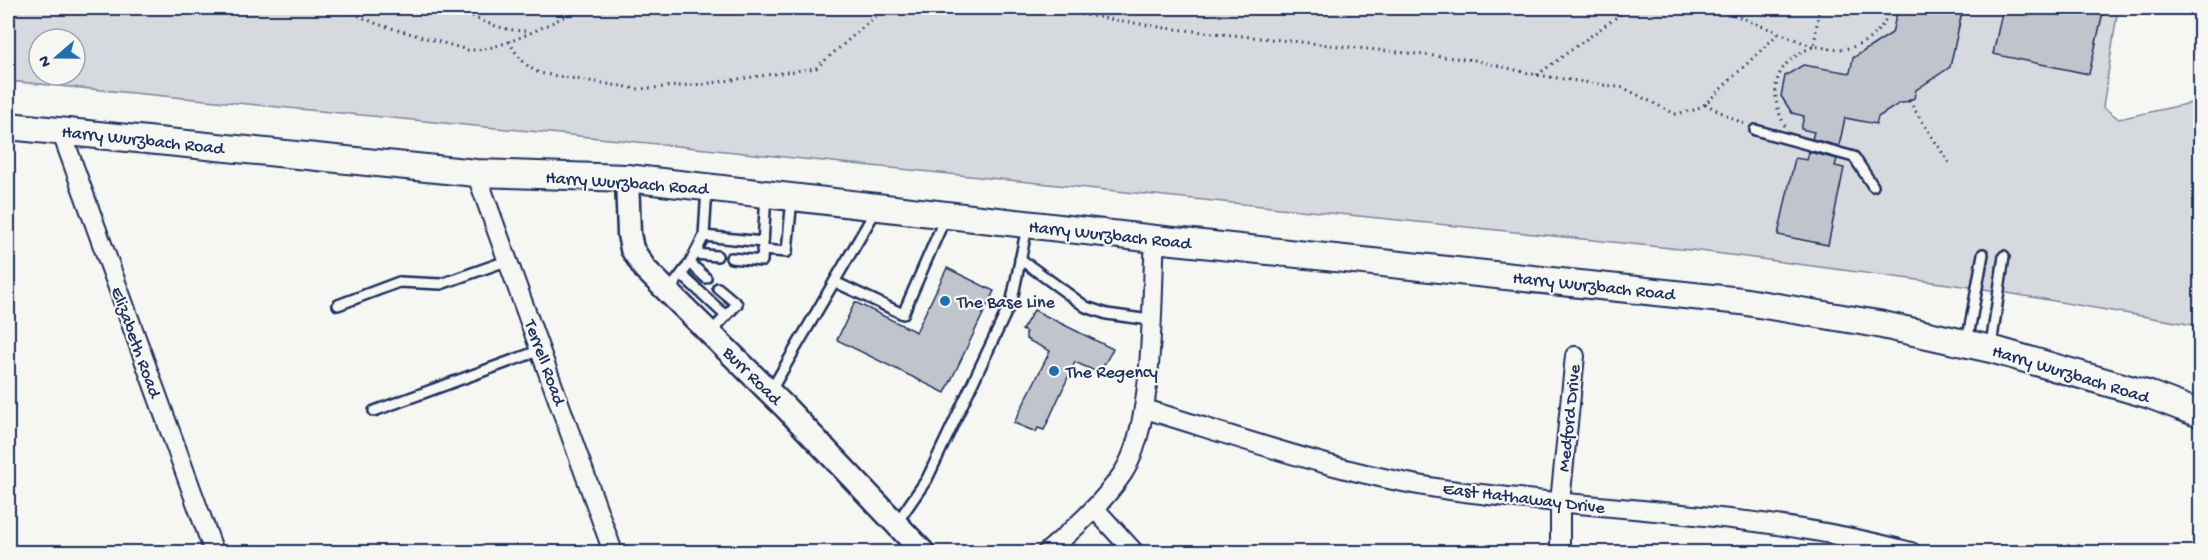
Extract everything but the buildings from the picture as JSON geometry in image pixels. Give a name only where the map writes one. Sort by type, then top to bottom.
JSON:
[{"type":"main road","name":"Harry Wurzbach Road","points":[[8,126],[476,173],[627,178],[1027,225],[1741,301],[1878,324],[1979,346],[2150,395],[2200,414]]},
{"type":"street","name":"Elizabeth Road","points":[[61,131],[214,552]]},
{"type":"street","name":"Terrell Road","points":[[476,173],[542,350],[613,552]]},
{"type":"street","name":"Burr Road","points":[[627,178],[632,249],[645,269],[675,283],[710,333],[770,392],[923,552]]},
{"type":"street","points":[[1047,552],[1095,509],[1124,472],[1136,445],[1145,409],[1155,239]]},
{"type":"street","name":"Medford Drive","points":[[1560,552],[1560,502],[1575,356]]},
{"type":"street","name":"East Hathaway Drive","points":[[1145,409],[1312,462],[1454,491],[1724,517],[1876,543],[1911,552]]},
{"type":"street","points":[[1095,509],[1134,552]]},
{"type":"lane","points":[[1755,130],[1854,158],[1873,186]]},
{"type":"lane","points":[[707,188],[704,236],[690,264],[675,283],[726,316]]},
{"type":"lane","points":[[731,258],[762,261],[766,194]]},
{"type":"lane","points":[[704,236],[787,252],[792,198]]},
{"type":"lane","points":[[770,392],[877,207]]},
{"type":"lane","points":[[835,282],[903,314],[946,215]]},
{"type":"lane","points":[[896,524],[927,479],[1012,300],[1027,225]]},
{"type":"lane","points":[[695,254],[717,256]]},
{"type":"lane","points":[[1979,346],[1983,254]]},
{"type":"lane","points":[[1979,346],[2004,256]]},
{"type":"lane","points":[[1020,259],[1050,278],[1070,298],[1086,307],[1107,314],[1150,320]]},
{"type":"lane","points":[[338,305],[399,282],[441,284],[509,260]]},
{"type":"lane","points":[[690,264],[706,278]]},
{"type":"lane","points":[[710,333],[736,304],[718,288]]},
{"type":"lane","points":[[374,411],[542,350]]},
{"type":"path","points":[[342,8],[377,24],[468,50],[481,50],[509,40],[583,8]]},
{"type":"path","points":[[456,8],[487,24],[511,31],[529,32]]},
{"type":"path","points":[[509,40],[527,67],[539,73],[639,89],[704,84],[816,68],[876,16],[890,8]]},
{"type":"path","points":[[986,8],[1067,12],[1165,28],[1474,60],[1536,75],[1624,88],[1675,114],[1694,110],[1705,104],[1778,34]]},
{"type":"path","points":[[1536,75],[1629,8]]},
{"type":"path","points":[[1717,8],[1778,34],[1814,46],[1846,49],[1861,44],[1882,28],[1890,8]]},
{"type":"path","points":[[1814,46],[1819,8]]},
{"type":"path","points":[[1793,141],[1779,114],[1775,88],[1785,64],[1814,46]]},
{"type":"path","points":[[1909,100],[1949,163]]},
{"type":"path","points":[[1705,104],[1755,130]]},
{"type":"shaded area","points":[[8,8],[2118,8],[2103,107],[2119,119],[2200,101],[2200,326],[1978,288],[1700,251],[570,135],[70,87],[87,87],[87,27],[27,27],[27,83],[8,81]]},
{"type":"place","name":"The Base Line","points":[[945,301]]},
{"type":"place","name":"The Regency","points":[[1054,371]]}]
